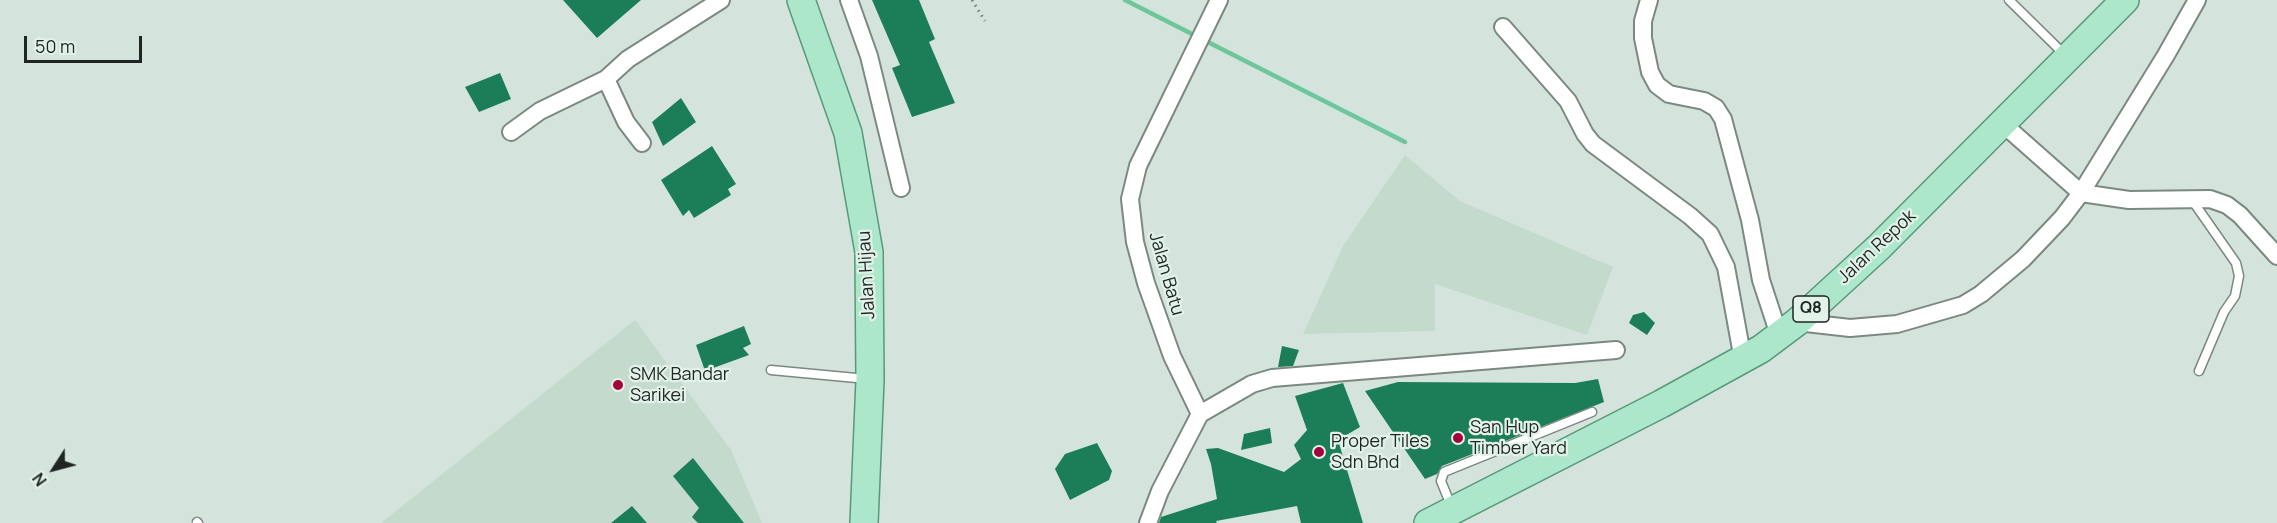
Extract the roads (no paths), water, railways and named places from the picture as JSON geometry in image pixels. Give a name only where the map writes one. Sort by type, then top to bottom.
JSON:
[{"type":"main road","name":"Jalan Hijau","points":[[801,0],[848,133],[869,252],[870,380],[864,523]]},
{"type":"main road","name":"Jalan Repok","points":[[1428,523],[1743,360],[1788,329],[1879,247],[2125,0]]},
{"type":"street","points":[[511,132],[540,111],[606,79],[628,59],[721,0]]},
{"type":"street","points":[[849,0],[869,56],[901,188]]},
{"type":"street","name":"Jalan Batu","points":[[1200,414],[1172,356],[1146,283],[1135,242],[1130,199],[1138,166],[1219,0]]},
{"type":"street","points":[[1649,0],[1643,21],[1643,38],[1650,72],[1657,85],[1669,94],[1704,101],[1716,108],[1723,118],[1750,219],[1761,280],[1788,329],[1897,324],[1963,305],[1981,294],[2023,259],[2062,218],[2081,193],[2156,73],[2197,0]]},
{"type":"street","points":[[1503,27],[1568,101],[1585,134],[1593,144],[1690,216],[1710,234],[1726,267],[1743,360]]},
{"type":"street","points":[[606,79],[626,122],[642,143]]},
{"type":"street","points":[[2003,124],[2081,193],[2129,200],[2190,197],[2210,199],[2227,205],[2240,214],[2277,256]]},
{"type":"street","points":[[1148,523],[1160,491],[1200,414],[1252,384],[1272,378],[1616,350]]},
{"type":"lane","points":[[2009,0],[2068,59]]},
{"type":"lane","points":[[2190,197],[2231,254],[2239,276],[2235,296],[2224,312],[2199,371]]},
{"type":"lane","points":[[771,370],[870,380]]},
{"type":"lane","points":[[1454,511],[1441,482],[1444,472],[1592,412]]},
{"type":"waterway","points":[[1125,0],[1405,142]]},
{"type":"place","name":"SMK Bandar Sarikei","points":[[618,385]]},
{"type":"place","name":"San Hup Timber Yard","points":[[1458,438]]},
{"type":"place","name":"Proper Tiles Sdn Bhd","points":[[1319,452]]}]
